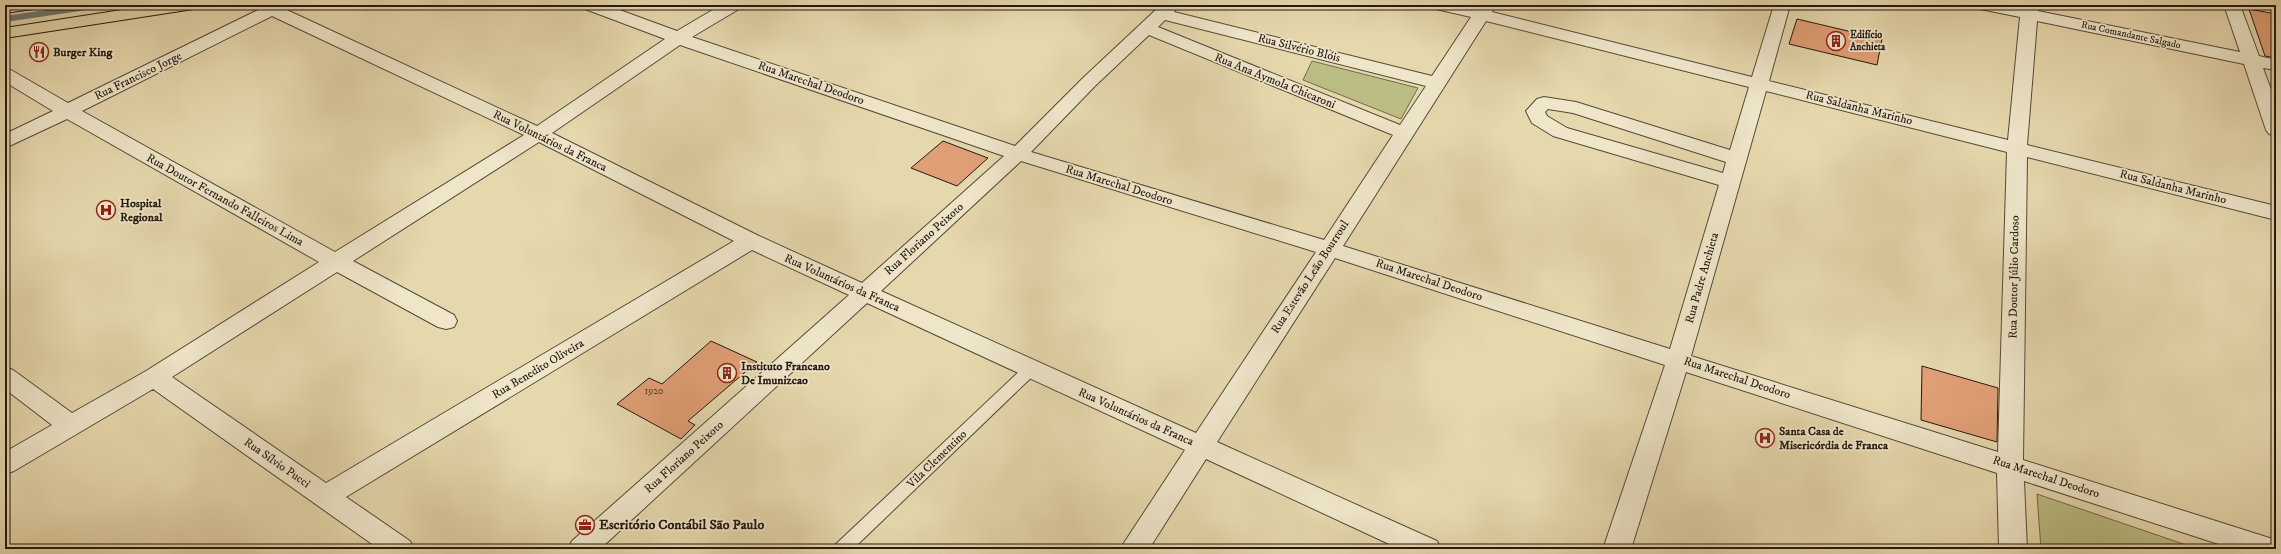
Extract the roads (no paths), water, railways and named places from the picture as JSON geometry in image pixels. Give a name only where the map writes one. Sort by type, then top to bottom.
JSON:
[{"type":"main road","points":[[5,8],[28,5]]},
{"type":"main road","points":[[5,33],[187,5]]},
{"type":"street","name":"Rua Marechal Deodoro","points":[[591,5],[678,38],[1018,154],[1329,249],[2010,465],[2269,549]]},
{"type":"street","points":[[5,464],[154,377],[538,134],[678,38],[734,5]]},
{"type":"street","name":"Rua Saldanha Marinho","points":[[1442,5],[1484,10],[1759,83],[2276,213]]},
{"type":"street","name":"Rua Padre Anchieta","points":[[1617,549],[1678,360],[1782,5]]},
{"type":"street","name":"Rua Comandante Salgado","points":[[1986,5],[2030,10],[2276,65]]},
{"type":"street","points":[[2232,5],[2250,60],[2276,130]]},
{"type":"street","name":"Rua Francisco Jorge","points":[[5,142],[68,112],[267,8]]},
{"type":"street","name":"Rua Voluntários da Franca","points":[[267,8],[538,134],[751,241],[1426,549]]},
{"type":"street","name":"Rua Floriano Peixoto","points":[[582,549],[1018,154],[1089,82],[1167,9]]},
{"type":"street","name":"Rua Silvério Blóis","points":[[1167,9],[1437,82]]},
{"type":"street","name":"Rua Estevão Leão Bourroul","points":[[1134,549],[1484,10]]},
{"type":"street","name":"Rua Doutor Júlio Cardoso","points":[[2013,549],[2010,465],[2017,147],[2030,10]]},
{"type":"street","name":"Rua Ana Aymola Chicaroni","points":[[1146,28],[1404,133]]},
{"type":"street","name":"Rua Doutor Fernando Falleiros Lima","points":[[5,74],[68,112],[336,262],[446,321]]},
{"type":"street","points":[[1730,182],[1560,132],[1539,119],[1535,111],[1544,103],[1569,106],[1737,159]]},
{"type":"street","name":"Rua Benedito Oliveira","points":[[325,497],[751,241]]},
{"type":"street","points":[[5,376],[70,425]]},
{"type":"street","name":"Rua Sílvio Pucci","points":[[154,377],[400,549]]},
{"type":"lane","name":"Vila Clementino","points":[[842,549],[1031,369]]},
{"type":"waterway","points":[[5,19],[100,5]]},
{"type":"place","name":"Edifício Anchieta","points":[[1836,41]]},
{"type":"place","name":"Burger King","points":[[39,52]]},
{"type":"place","name":"Hospital Regional","points":[[106,210]]},
{"type":"place","name":"Instituto Francano De Imunizcao","points":[[727,373]]},
{"type":"place","name":"Santa Casa de Misericórdia de Franca","points":[[1765,438]]},
{"type":"place","name":"Escritório Contábil São Paulo","points":[[585,525]]}]
